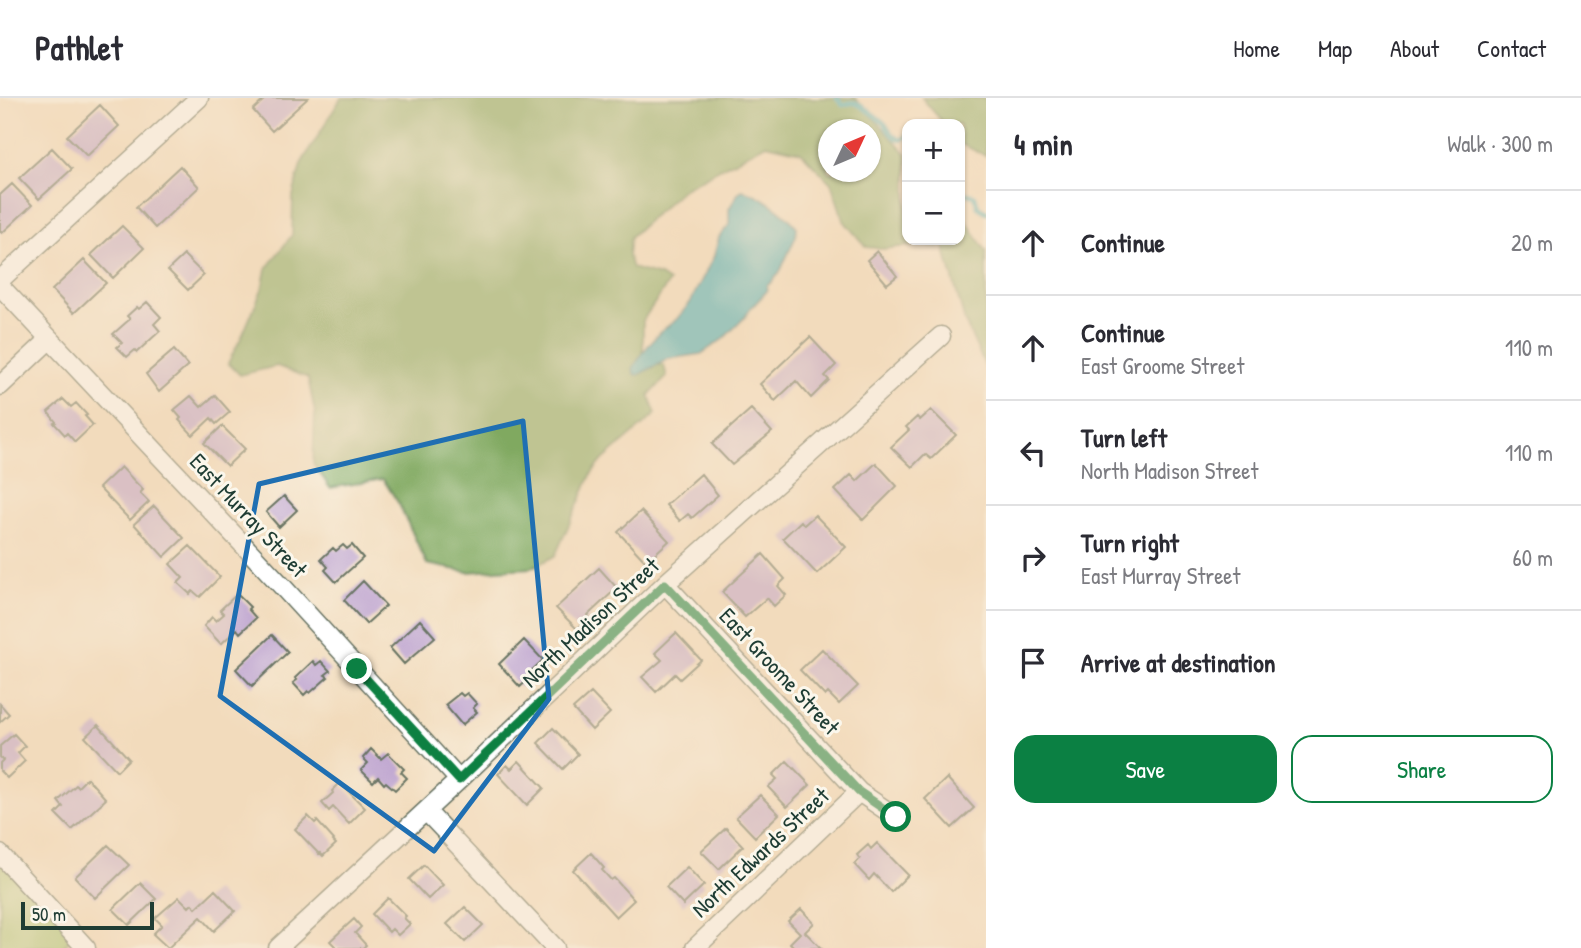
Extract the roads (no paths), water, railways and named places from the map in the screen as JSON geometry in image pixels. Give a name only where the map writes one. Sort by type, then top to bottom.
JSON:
[{"type":"street","points":[[0,280],[198,98]]},
{"type":"street","name":"East Murray Street","points":[[0,286],[281,585],[459,780]]},
{"type":"street","name":"North Madison Street","points":[[278,948],[665,584],[941,335]]},
{"type":"street","points":[[0,386],[50,339]]},
{"type":"street","name":"East Groome Street","points":[[665,584],[859,792],[896,817]]},
{"type":"street","name":"North Edwards Street","points":[[695,948],[859,792]]},
{"type":"street","points":[[425,811],[555,948]]},
{"type":"street","points":[[0,854],[86,948]]},
{"type":"water","points":[[742,190],[771,204],[797,227],[796,236],[779,274],[745,317],[723,339],[701,354],[668,359],[638,375],[634,374],[633,368],[647,347],[690,303],[714,256],[719,237],[729,225],[729,209]]},
{"type":"waterway","points":[[837,98],[843,105],[855,103],[866,109],[885,124],[891,134],[902,139]]},
{"type":"waterway","points":[[965,193],[975,196],[978,207],[986,212]]}]
